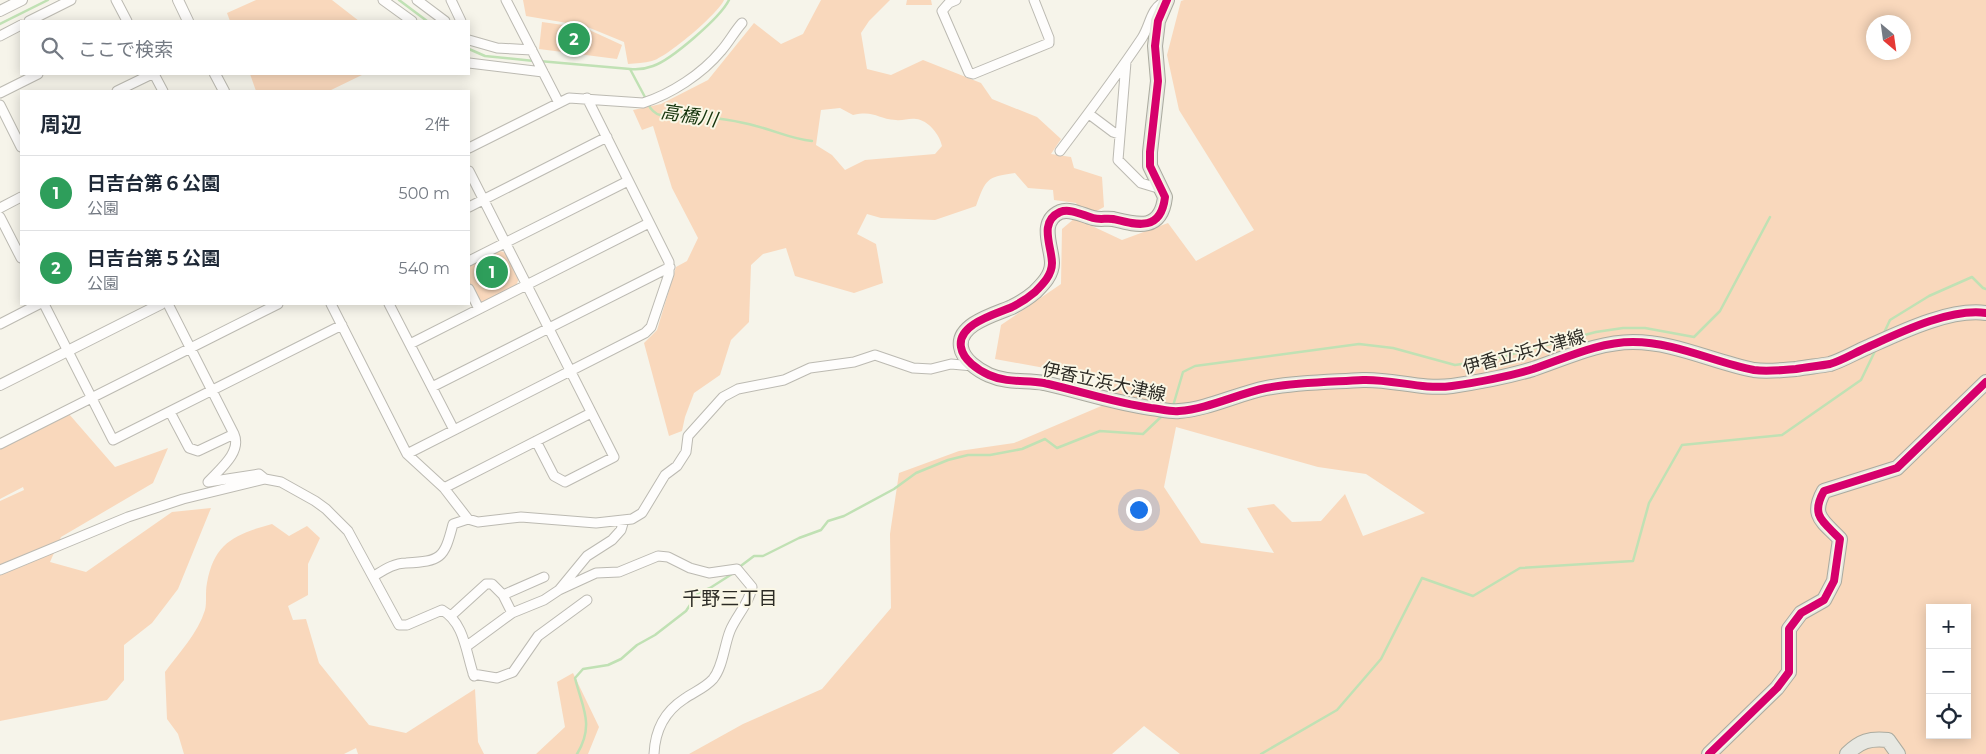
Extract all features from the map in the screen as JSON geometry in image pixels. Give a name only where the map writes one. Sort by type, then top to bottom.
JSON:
[{"type":"main road","points":[[973,366],[961,350],[964,333],[990,316],[1016,306],[1047,280],[1052,263],[1047,235],[1054,216],[1060,212],[1070,210],[1098,219],[1108,218],[1136,226],[1146,224],[1155,219],[1164,205],[1164,196],[1150,166],[1150,152],[1158,82],[1155,46],[1158,21],[1167,0]]},
{"type":"main road","name":"伊香立浜大津線","points":[[973,366],[990,376],[1006,381],[1038,382],[1133,406],[1167,410],[1189,410],[1267,388],[1368,380],[1419,387],[1449,386],[1496,378],[1534,368],[1575,352],[1630,342],[1662,344],[1757,370],[1792,369],[1831,363],[1893,335],[1958,313],[1970,311],[1986,313]]},
{"type":"main road","points":[[1709,754],[1781,683],[1789,672],[1789,629],[1801,613],[1824,600],[1834,581],[1840,539],[1818,516],[1817,504],[1824,491],[1897,468],[1986,382]]},
{"type":"main road","points":[[1847,754],[1857,744],[1873,738],[1888,740],[1898,754]]},
{"type":"street","points":[[0,11],[22,0]]},
{"type":"street","points":[[31,20],[71,0]]},
{"type":"street","points":[[116,0],[126,20]]},
{"type":"street","points":[[178,0],[188,20]]},
{"type":"street","points":[[383,0],[411,20]]},
{"type":"street","points":[[418,0],[444,20]]},
{"type":"street","points":[[451,0],[461,20]]},
{"type":"street","points":[[506,0],[559,103]]},
{"type":"street","points":[[956,0],[949,3],[942,11],[969,73],[973,74],[1046,46],[1049,43],[1050,38],[1034,0]]},
{"type":"street","points":[[1060,151],[1089,114],[1149,28],[1152,14],[1158,4],[1167,0]]},
{"type":"street","points":[[470,148],[569,98],[644,103],[653,100],[699,72],[721,51],[742,23]]},
{"type":"street","points":[[0,36],[20,26]]},
{"type":"street","points":[[470,40],[497,48],[533,52]]},
{"type":"street","points":[[1126,62],[1118,160],[1141,183],[1161,189]]},
{"type":"street","points":[[470,63],[541,69]]},
{"type":"street","points":[[0,93],[36,75]]},
{"type":"street","points":[[119,90],[151,75]]},
{"type":"street","points":[[154,75],[162,90]]},
{"type":"street","points":[[216,75],[223,90]]},
{"type":"street","points":[[407,454],[645,333],[651,328],[670,266],[587,98]]},
{"type":"street","points":[[0,105],[20,143]]},
{"type":"street","points":[[1089,114],[1113,132],[1119,134]]},
{"type":"street","points":[[470,206],[607,137]]},
{"type":"street","points":[[470,173],[614,458],[566,482],[554,476],[536,441]]},
{"type":"street","points":[[470,260],[628,181]]},
{"type":"street","points":[[0,208],[20,198]]},
{"type":"street","points":[[0,217],[20,256]]},
{"type":"street","points":[[410,344],[649,223]]},
{"type":"street","points":[[432,387],[670,266]]},
{"type":"street","points":[[470,291],[479,309]]},
{"type":"street","points":[[0,324],[37,305]]},
{"type":"street","points":[[45,305],[113,440],[342,325]]},
{"type":"street","points":[[0,385],[159,305]]},
{"type":"street","points":[[169,305],[237,441],[235,452],[208,482],[259,474],[265,479]]},
{"type":"street","points":[[0,444],[276,305]]},
{"type":"street","points":[[332,305],[407,454],[444,488],[468,520]]},
{"type":"street","points":[[390,305],[454,430]]},
{"type":"street","points":[[374,576],[389,567],[405,562],[419,564],[432,561],[441,555],[448,544],[453,524],[468,520],[478,522],[521,517],[581,523],[624,520],[642,513],[664,475],[677,466],[686,452],[688,436],[723,397],[738,389],[784,380],[810,368],[854,362],[875,355],[913,368],[931,369],[951,364],[973,366]]},
{"type":"street","points":[[170,412],[189,448],[198,451],[234,434]]},
{"type":"street","points":[[444,488],[591,413]]},
{"type":"street","points":[[0,570],[128,517],[183,499],[265,479],[281,482],[326,508],[348,532],[374,576],[399,625],[407,625],[442,610],[452,615],[467,646],[467,658],[473,675],[497,678],[513,672],[538,636],[587,600]]},
{"type":"street","points":[[559,590],[587,556],[612,540],[621,530],[624,520]]},
{"type":"street","points":[[467,646],[512,613],[544,600],[559,590],[596,573],[619,572],[658,556],[709,573],[736,569],[752,587],[750,596],[730,631],[714,678],[704,687],[682,700],[664,718],[658,728],[654,754]]},
{"type":"street","points":[[503,595],[544,577]]},
{"type":"street","points":[[452,615],[486,584],[492,584],[503,595],[512,613]]},
{"type":"shaded area","points":[[256,0],[332,0],[358,20],[230,20],[227,13]]},
{"type":"shaded area","points":[[523,0],[724,0],[720,7],[702,25],[659,58],[643,63],[628,64],[624,42],[585,26],[526,16]]},
{"type":"shaded area","points":[[821,0],[890,0],[869,21],[861,33],[867,69],[891,75],[923,60],[981,83],[992,99],[1037,117],[1061,139],[1051,154],[1071,157],[1074,168],[1102,177],[1104,207],[1091,214],[1080,210],[1076,203],[1054,200],[1053,190],[1028,188],[1015,173],[998,176],[988,181],[982,190],[976,206],[935,220],[881,218],[867,214],[857,234],[876,244],[883,283],[854,293],[795,276],[786,248],[763,254],[751,265],[749,322],[731,340],[720,375],[694,393],[682,431],[669,436],[644,343],[657,330],[676,267],[687,261],[698,238],[672,188],[653,126],[642,130],[633,110],[661,104],[708,80],[754,23],[781,44],[803,34]],"holes":[[[840,108],[853,115],[871,114],[898,120],[920,120],[933,129],[939,137],[942,146],[935,154],[865,160],[845,170],[832,155],[816,145],[821,110]]]},
{"type":"shaded area","points":[[907,0],[931,0],[932,5],[906,5]]},
{"type":"shaded area","points":[[1184,0],[1986,0],[1986,754],[1180,754],[1144,726],[1112,754],[689,754],[743,724],[822,689],[891,608],[890,534],[899,473],[959,451],[1014,443],[1106,404],[1110,380],[995,359],[1001,325],[1061,284],[1062,229],[1075,218],[1122,240],[1168,223],[1196,261],[1254,230],[1179,110],[1167,55],[1181,1]],"holes":[[[1176,427],[1318,467],[1366,474],[1425,513],[1363,536],[1345,494],[1321,521],[1292,522],[1274,504],[1247,508],[1274,553],[1201,543],[1164,487]]]},
{"type":"shaded area","points":[[542,22],[585,28],[622,45],[617,59],[539,49]]},
{"type":"shaded area","points":[[250,75],[362,75],[331,90],[256,90]]},
{"type":"shaded area","points":[[498,250],[506,253],[519,278],[516,286],[479,305],[470,286],[470,264]]},
{"type":"shaded area","points":[[69,414],[115,467],[168,448],[153,483],[61,537],[50,562],[86,572],[172,512],[211,508],[178,589],[152,623],[124,645],[124,680],[107,700],[0,721],[0,501],[24,490],[23,487],[0,499],[0,449]]},
{"type":"shaded area","points":[[272,524],[289,536],[307,526],[320,538],[308,564],[308,595],[288,606],[293,620],[306,619],[319,663],[369,725],[406,733],[475,689],[478,742],[484,754],[358,754],[356,748],[344,754],[184,754],[178,734],[167,719],[165,672],[198,627],[206,607],[206,586],[210,569],[221,549],[228,542],[247,532]]},
{"type":"shaded area","points":[[573,673],[599,727],[588,754],[536,754],[565,727],[557,682]]},
{"type":"waterway","name":"高橋川","points":[[0,24],[48,0]]},
{"type":"waterway","name":"高橋川","points":[[399,0],[426,20]]},
{"type":"waterway","points":[[630,69],[650,67],[671,56],[706,27],[729,0]]},
{"type":"waterway","name":"高橋川","points":[[470,49],[485,56],[534,61]]},
{"type":"waterway","name":"高橋川","points":[[539,61],[630,69],[646,99]]},
{"type":"waterway","name":"高橋川","points":[[648,104],[652,110],[660,115],[688,115],[731,120],[798,139],[812,141]]},
{"type":"waterway","points":[[1173,406],[1183,372],[1195,366],[1359,344],[1393,348],[1455,365],[1490,360],[1596,332],[1623,328],[1645,328],[1694,337],[1720,311],[1770,217]]},
{"type":"waterway","points":[[1883,335],[1890,320],[1929,296],[1972,277],[1986,289]]},
{"type":"waterway","points":[[1261,754],[1337,710],[1381,659],[1422,578],[1473,596],[1520,568],[1633,561],[1649,503],[1682,445],[1782,435],[1861,380],[1876,349]]},
{"type":"waterway","points":[[738,568],[754,556],[763,556],[799,538],[821,530],[828,521],[844,516],[894,489],[916,473],[948,460],[968,455],[990,455],[1022,449],[1045,439],[1057,448],[1100,431],[1143,434],[1163,415]]},
{"type":"waterway","points":[[577,754],[585,734],[586,724],[575,678],[583,669],[608,665],[621,659],[637,645],[655,635],[686,611],[698,593],[732,574]]},
{"type":"cycle path","points":[[1167,0],[1158,21],[1155,46],[1158,81],[1150,152],[1150,166],[1165,197],[1163,208],[1159,216],[1153,221],[1139,224],[1113,219],[1096,219],[1068,211],[1060,212],[1053,216],[1048,228],[1052,267],[1041,286],[1012,307],[971,326],[961,339],[962,352],[968,360],[989,375],[1009,380],[1044,383],[1138,406],[1179,411],[1190,410],[1266,388],[1302,383],[1374,380],[1430,387],[1452,386],[1523,372],[1582,351],[1607,345],[1633,342],[1664,345],[1754,370],[1796,369],[1830,364],[1926,322],[1957,314],[1986,313]]},
{"type":"cycle path","points":[[1709,754],[1777,688],[1789,672],[1789,629],[1801,613],[1824,600],[1834,581],[1840,539],[1820,518],[1818,507],[1824,491],[1897,468],[1986,382]]},
{"type":"place","name":"日吉台第５公園","points":[[574,39]]},
{"type":"place","name":"日吉台第６公園","points":[[492,272]]},
{"type":"district","name":"千野三丁目","points":[[730,598]]}]
